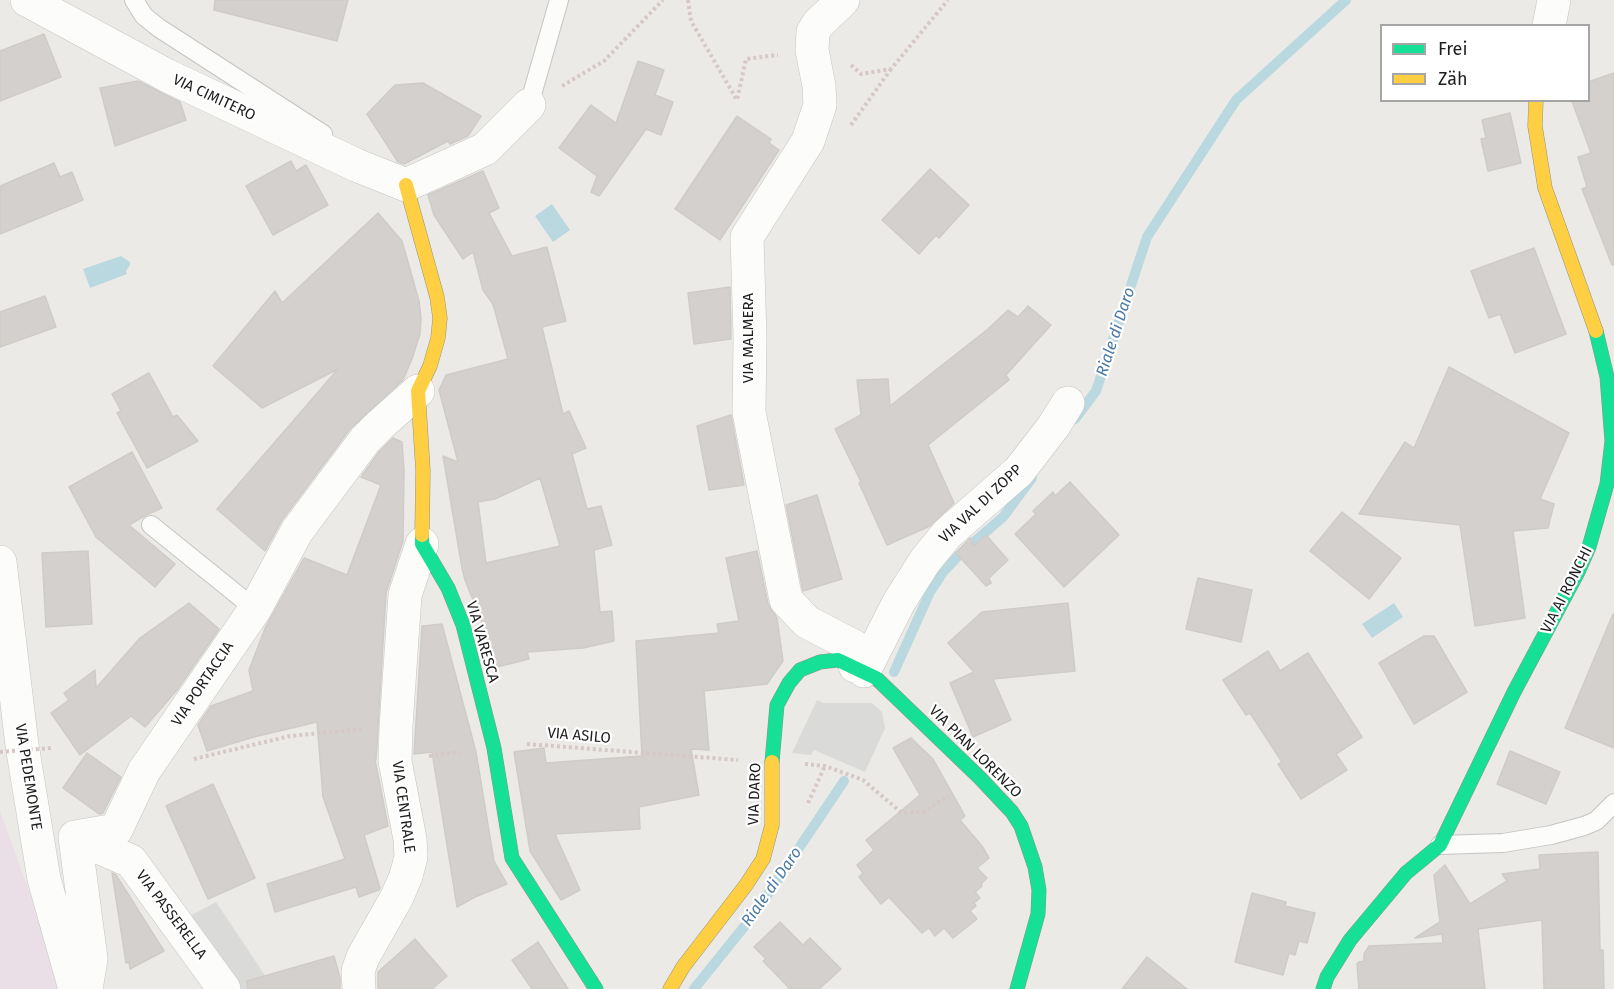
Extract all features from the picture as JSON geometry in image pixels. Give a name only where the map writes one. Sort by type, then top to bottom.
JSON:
[{"type":"street","name":"VIA CIMITERO","points":[[27,0],[166,75],[356,165],[406,184]]},
{"type":"street","name":"VIA MALMERA","points":[[843,0],[818,24],[813,32],[812,50],[820,105],[808,141],[747,237],[750,337],[749,412],[786,600],[807,622],[855,647],[865,672]]},
{"type":"street","points":[[1548,24],[1554,0]]},
{"type":"street","name":"VIA AI RONCHI","points":[[1323,989],[1327,977],[1350,940],[1406,873],[1440,845],[1514,692],[1589,547],[1599,518],[1610,464],[1612,441],[1607,377],[1601,346],[1545,188],[1535,126],[1536,102]]},
{"type":"street","points":[[422,544],[423,471],[418,391],[430,366],[438,338],[440,318],[438,297],[406,184],[485,149],[529,105]]},
{"type":"street","name":"VIA PORTACCIA","points":[[75,837],[116,830],[144,771],[255,609],[304,522],[365,440],[418,391]]},
{"type":"street","name":"VIA VAL DI ZOPP","points":[[865,672],[899,602],[925,561],[946,534],[1019,471],[1053,427],[1068,403]]},
{"type":"street","name":"VIA CENTRALE","points":[[359,989],[358,971],[363,957],[397,897],[411,857],[410,839],[395,761],[396,726],[405,595],[422,544]]},
{"type":"street","name":"VIA VARESCA","points":[[422,544],[448,588],[463,625],[494,748],[512,858],[596,989]]},
{"type":"street","name":"VIA PEDEMONTE","points":[[0,562],[22,745],[44,879],[75,989]]},
{"type":"street","name":"VIA DARO","points":[[670,989],[683,967],[764,859],[772,825],[772,760],[777,705],[789,683],[800,670],[820,662],[838,660],[865,672]]},
{"type":"street","name":"VIA PIAN LORENZO","points":[[865,672],[897,698],[1012,812],[1028,842],[1039,890],[1038,914],[1017,989]]},
{"type":"street","points":[[75,837],[91,959],[86,989]]},
{"type":"street","name":"VIA PASSERELLA","points":[[75,837],[131,861],[224,989]]},
{"type":"lane","points":[[134,0],[144,16],[159,28],[344,147],[356,165]]},
{"type":"lane","points":[[529,105],[559,0]]},
{"type":"lane","points":[[151,525],[255,609]]},
{"type":"lane","points":[[1440,845],[1503,843],[1551,835],[1596,821],[1614,803]]},
{"type":"path","points":[[529,105],[604,61],[663,0]]},
{"type":"path","points":[[688,0],[691,21],[737,100],[746,60],[781,55]]},
{"type":"path","points":[[863,110],[891,69],[948,0]]},
{"type":"path","points":[[849,61],[853,68],[861,74],[891,69]]},
{"type":"path","points":[[144,771],[290,736],[396,726]]},
{"type":"path","name":"VIA ASILO","points":[[395,761],[530,743],[750,760]]},
{"type":"path","points":[[0,752],[52,748]]},
{"type":"path","points":[[815,765],[825,766],[863,780],[902,813],[923,812],[929,808]]},
{"type":"path","points":[[822,773],[825,766]]},
{"type":"shaded area","points":[[817,700],[824,703],[872,703],[882,712],[885,728],[865,772],[814,750],[811,755],[792,753]]},
{"type":"shaded area","points":[[0,811],[30,894],[72,989],[0,989]]},
{"type":"shaded area","points":[[216,902],[274,989],[231,989],[184,919]]},
{"type":"water","points":[[552,204],[570,230],[553,242],[535,216]]},
{"type":"water","points":[[121,256],[130,262],[127,274],[90,288],[83,269]]},
{"type":"water","points":[[1394,603],[1403,617],[1372,638],[1362,624]]},
{"type":"building","points":[[215,0],[348,0],[337,41],[214,10]]},
{"type":"building","points":[[44,34],[61,77],[0,101],[0,51]]},
{"type":"building","points":[[638,61],[664,70],[655,95],[673,102],[661,135],[646,129],[599,196],[591,192],[597,176],[559,148],[591,105],[616,123]]},
{"type":"building","points":[[1614,73],[1614,265],[1612,265],[1582,189],[1587,187],[1578,157],[1591,153],[1572,102],[1590,102],[1590,81]]},
{"type":"building","points":[[138,81],[180,102],[186,120],[115,146],[100,88]]},
{"type":"building","points":[[423,83],[481,116],[468,136],[450,144],[448,141],[404,164],[398,162],[367,114],[395,85]]},
{"type":"building","points":[[1510,113],[1521,163],[1488,171],[1481,139],[1486,138],[1482,120]]},
{"type":"building","points":[[737,116],[771,139],[769,143],[779,150],[720,240],[675,209]]},
{"type":"building","points":[[291,161],[296,171],[306,165],[328,205],[273,235],[246,186]]},
{"type":"building","points":[[54,163],[60,177],[72,172],[83,200],[0,234],[0,186]]},
{"type":"building","points":[[930,169],[969,205],[939,238],[936,235],[919,254],[882,220]]},
{"type":"building","points":[[483,171],[499,208],[489,213],[512,256],[547,247],[566,321],[542,327],[563,414],[569,411],[586,448],[572,454],[587,509],[601,506],[612,545],[594,550],[600,612],[612,611],[614,641],[583,648],[527,652],[529,659],[493,668],[481,620],[462,568],[443,456],[458,462],[439,390],[446,375],[508,359],[493,304],[483,290],[473,252],[463,259],[434,215],[428,195]],"holes":[[[540,478],[560,546],[486,563],[478,502],[495,499]]]},
{"type":"building","points":[[378,213],[402,241],[419,301],[420,334],[412,359],[403,380],[350,429],[282,520],[265,551],[217,509],[338,369],[262,408],[213,366],[275,291],[282,303]]},
{"type":"building","points":[[1534,248],[1566,334],[1515,353],[1500,314],[1489,318],[1471,271]]},
{"type":"building","points":[[730,287],[731,339],[694,344],[688,293]]},
{"type":"building","points":[[45,296],[56,327],[0,347],[0,312]]},
{"type":"building","points":[[1028,306],[1051,325],[1006,375],[1009,380],[928,445],[954,503],[930,526],[887,545],[859,483],[861,482],[835,429],[861,415],[857,380],[888,379],[890,406],[988,329],[1008,310],[1018,317]]},
{"type":"building","points":[[1449,367],[1569,433],[1540,499],[1554,504],[1548,528],[1513,531],[1525,618],[1475,626],[1460,525],[1359,514],[1405,442],[1414,448]]},
{"type":"building","points":[[149,373],[173,417],[177,415],[198,441],[147,468],[117,413],[121,411],[112,394]]},
{"type":"building","points":[[731,415],[744,485],[709,490],[697,426]]},
{"type":"building","points":[[393,438],[402,442],[403,541],[386,593],[375,760],[388,826],[364,835],[380,888],[359,897],[356,887],[275,912],[267,884],[345,859],[323,797],[317,722],[207,751],[198,725],[211,706],[253,691],[249,670],[266,626],[304,558],[347,575],[381,485],[361,477],[379,452]]},
{"type":"building","points":[[132,452],[162,508],[129,525],[175,564],[155,587],[96,537],[69,487]]},
{"type":"building","points":[[1070,482],[1119,535],[1064,587],[1015,534],[1036,514],[1033,511],[1053,492],[1055,496]]},
{"type":"building","points":[[817,495],[842,579],[803,591],[786,505]]},
{"type":"building","points":[[1342,512],[1401,558],[1369,599],[1310,551]]},
{"type":"building","points":[[986,535],[1008,560],[989,578],[991,583],[986,586],[956,553],[970,538],[974,546]]},
{"type":"building","points":[[88,551],[92,624],[46,627],[42,553]]},
{"type":"building","points":[[757,551],[768,604],[777,618],[783,661],[767,684],[704,691],[709,750],[691,749],[699,795],[639,807],[640,829],[555,834],[580,890],[561,900],[530,851],[514,752],[544,748],[546,763],[642,756],[636,641],[719,633],[717,624],[739,621],[726,558]]},
{"type":"building","points":[[1198,578],[1252,590],[1241,642],[1186,629]]},
{"type":"building","points":[[189,603],[219,629],[177,690],[145,727],[131,716],[80,755],[51,713],[69,700],[64,693],[95,670],[96,688],[140,638]]},
{"type":"building","points":[[1068,603],[1075,671],[993,679],[1011,720],[973,737],[950,683],[974,672],[948,643],[982,612]]},
{"type":"building","points":[[1614,614],[1614,748],[1565,728]]},
{"type":"building","points":[[442,624],[476,752],[494,861],[507,884],[457,907],[432,752],[414,754],[422,626]]},
{"type":"building","points":[[1424,636],[1434,636],[1467,692],[1414,724],[1379,663]]},
{"type":"building","points":[[1268,651],[1280,671],[1308,653],[1362,737],[1336,754],[1347,770],[1301,799],[1278,764],[1282,762],[1250,713],[1246,715],[1223,680]]},
{"type":"building","points":[[911,738],[933,759],[965,816],[960,820],[989,858],[977,868],[987,878],[975,892],[980,898],[970,911],[977,919],[953,938],[944,928],[935,936],[929,928],[922,933],[889,897],[881,904],[859,877],[863,873],[857,865],[874,850],[866,840],[920,795],[893,748]]},
{"type":"building","points":[[1510,751],[1560,772],[1546,804],[1497,784]]},
{"type":"building","points":[[87,753],[121,777],[103,813],[99,814],[63,788]]},
{"type":"building","points":[[213,784],[255,878],[208,899],[166,806]]},
{"type":"building","points":[[1598,852],[1600,950],[1603,950],[1604,989],[1544,989],[1542,920],[1478,929],[1485,989],[1359,989],[1357,964],[1364,961],[1364,954],[1369,946],[1443,943],[1442,934],[1415,938],[1440,922],[1434,875],[1445,865],[1470,904],[1507,881],[1502,874],[1540,869],[1539,855]]},
{"type":"building","points":[[112,873],[116,875],[164,951],[130,969],[129,962],[126,963]]},
{"type":"building","points":[[1252,893],[1286,902],[1285,906],[1315,913],[1307,943],[1299,941],[1295,955],[1289,953],[1283,975],[1235,962]]},
{"type":"building","points":[[780,922],[803,945],[810,938],[841,969],[819,989],[790,989],[763,961],[766,959],[754,947]]},
{"type":"building","points":[[415,939],[447,976],[432,989],[378,989],[378,972]]},
{"type":"building","points":[[538,942],[568,989],[532,989],[512,960]]},
{"type":"building","points":[[334,956],[340,978],[340,989],[248,989],[247,981]]},
{"type":"building","points":[[1147,957],[1187,989],[1122,989]]},
{"type":"waterway","name":"Riale di Daro","points":[[1075,419],[1096,391],[1147,237],[1236,100],[1346,0]]},
{"type":"waterway","name":"Riale di Daro","points":[[894,672],[930,592],[943,572],[1003,517],[1032,478]]},
{"type":"waterway","name":"Riale di Daro","points":[[694,989],[756,912],[844,781]]},
{"type":"traffic: fast","points":[[1323,989],[1327,977],[1350,940],[1406,873],[1440,845],[1514,692],[1589,547],[1607,484],[1612,441],[1607,377],[1596,331]]},
{"type":"traffic: fast","points":[[422,535],[422,544],[448,588],[463,625],[494,748],[512,858],[596,989]]},
{"type":"traffic: fast","points":[[772,762],[777,705],[789,683],[800,670],[820,662],[838,660],[876,678],[980,778],[1012,812],[1021,826],[1035,867],[1039,890],[1038,914],[1017,989]]},
{"type":"traffic: slow","points":[[1536,102],[1535,126],[1545,188],[1596,331]]},
{"type":"traffic: slow","points":[[406,185],[437,297],[440,318],[438,338],[430,366],[418,391],[423,471],[422,535]]},
{"type":"traffic: slow","points":[[670,989],[683,967],[746,885],[763,859],[772,825],[772,762]]}]
